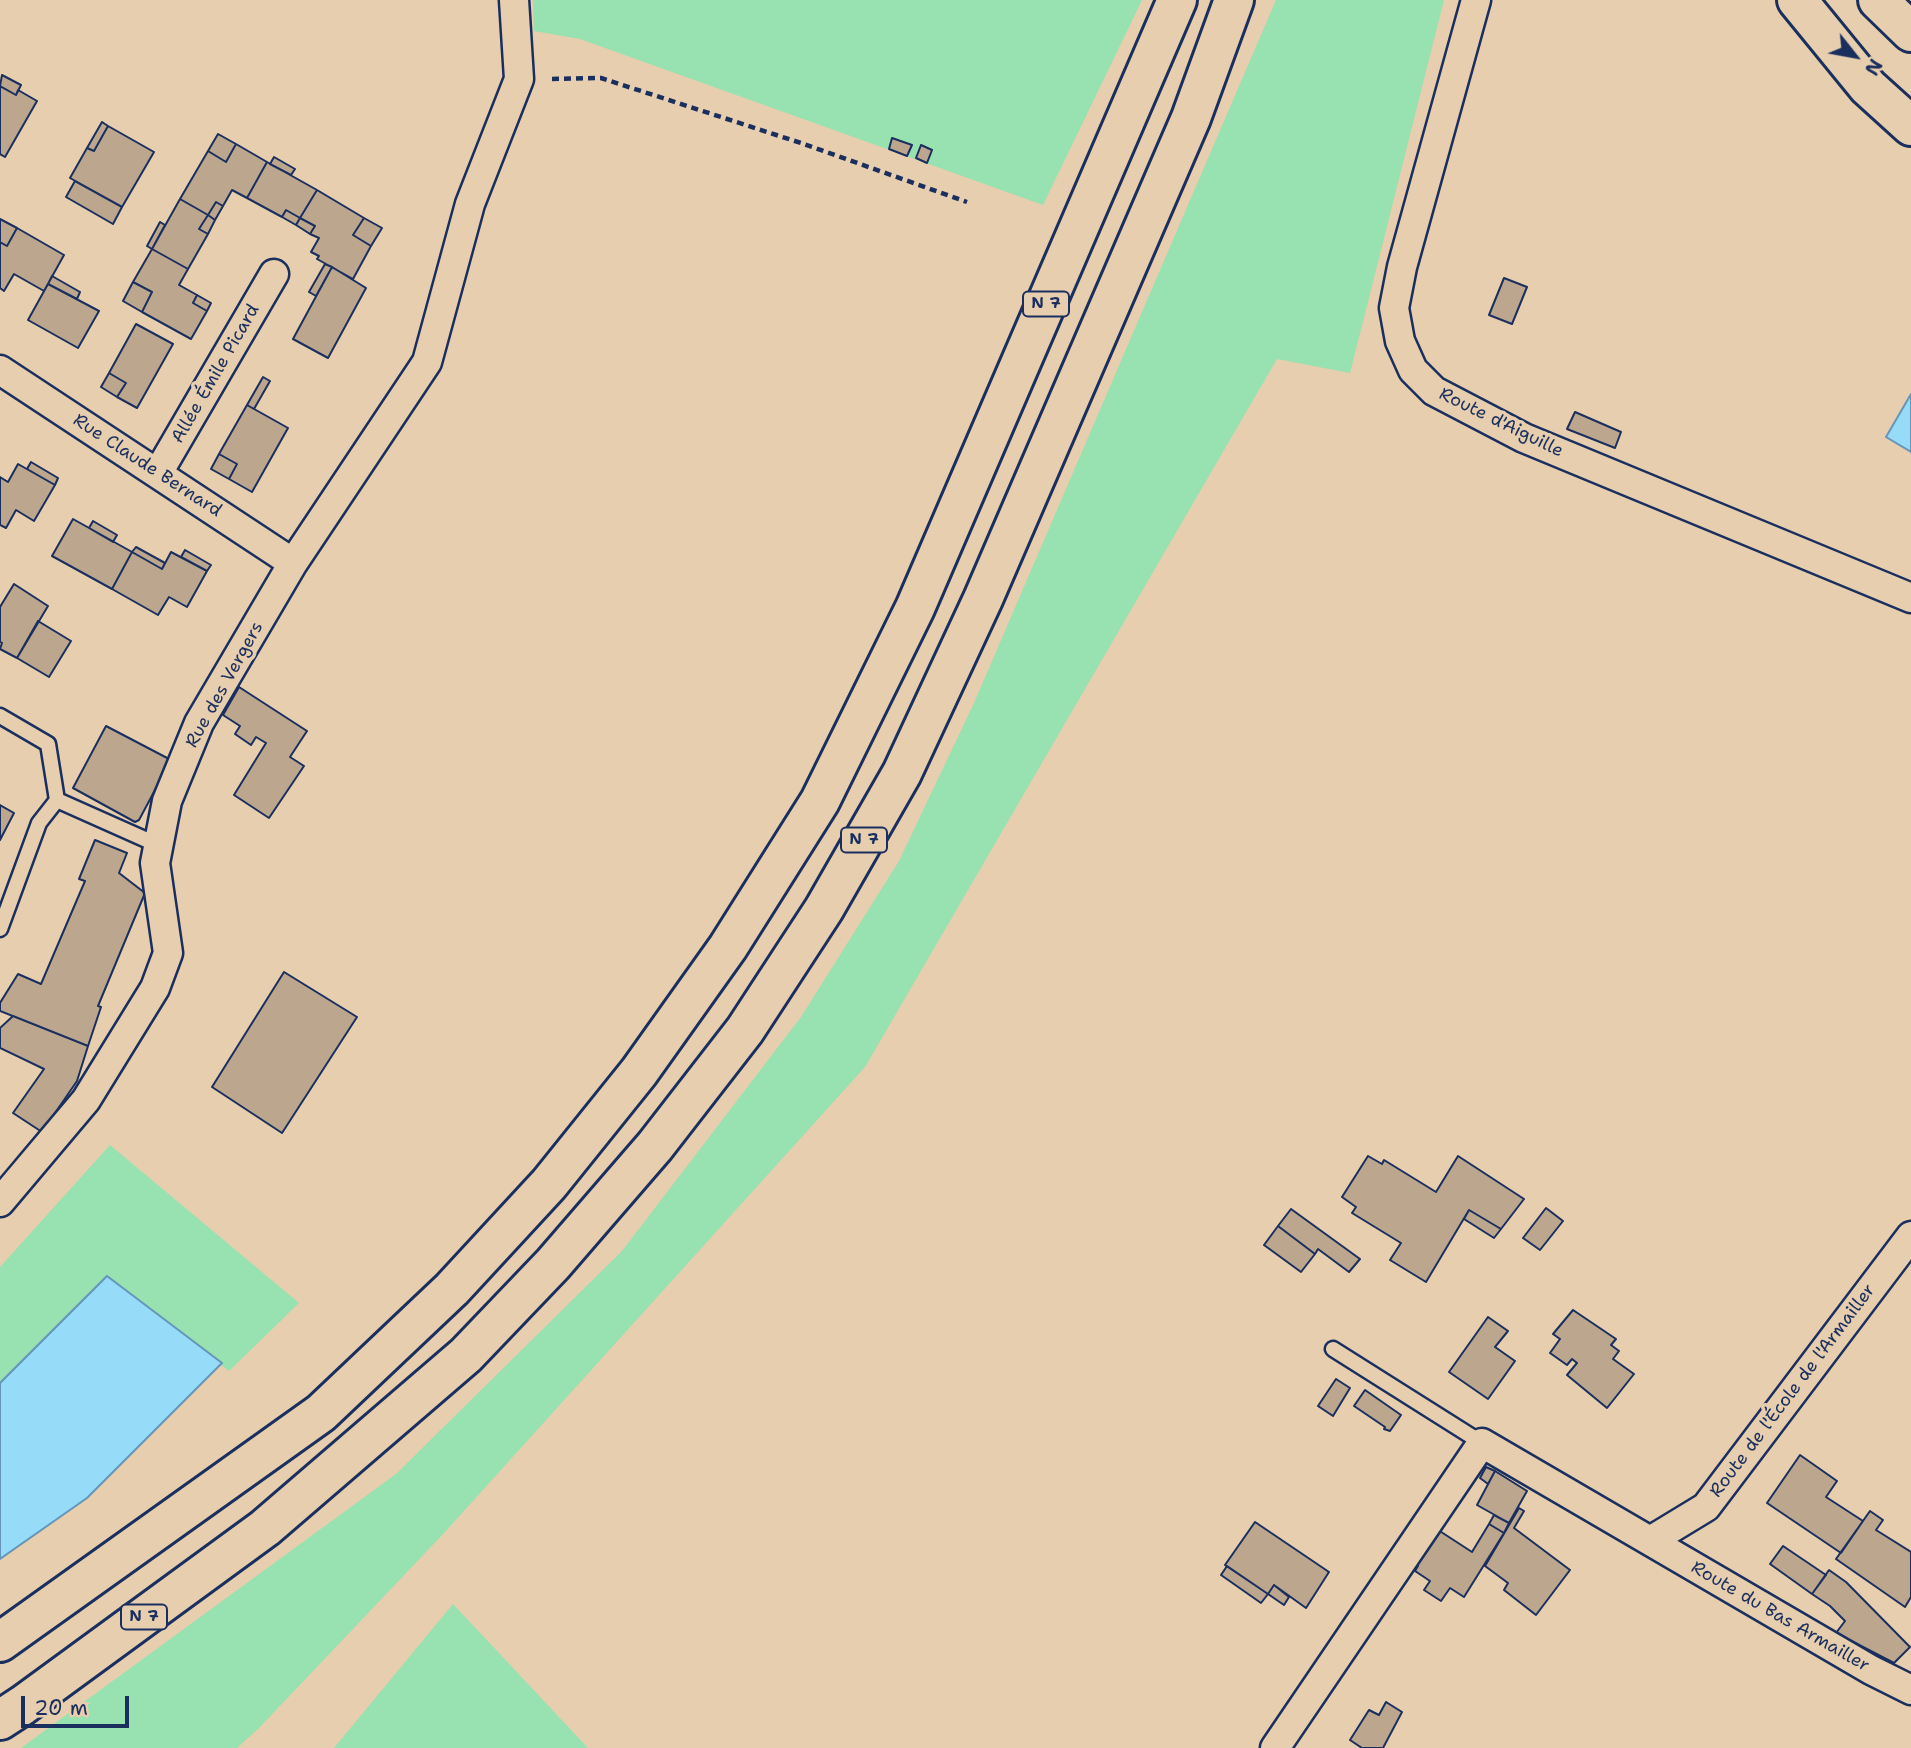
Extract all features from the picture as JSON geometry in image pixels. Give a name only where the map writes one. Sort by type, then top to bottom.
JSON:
[{"type":"highway","name":"N 7","points":[[0,1642],[321,1413],[452,1289],[550,1184],[639,1072],[727,947],[820,801],[915,608],[1177,0]]},
{"type":"highway","name":"N 7","points":[[0,1720],[265,1528],[466,1355],[553,1264],[655,1146],[745,1030],[824,909],[902,773],[983,600],[1191,118],[1234,0]]},
{"type":"highway","points":[[1797,0],[1868,87],[1911,126]]},
{"type":"highway","points":[[1878,0],[1911,32]]},
{"type":"street","points":[[514,0],[519,79]]},
{"type":"street","name":"Route d'Aiguille","points":[[1476,0],[1402,267],[1394,308],[1400,341],[1413,370],[1434,391],[1524,438],[1911,598]]},
{"type":"street","name":"Rue des Vergers","points":[[0,1202],[86,1100],[155,988],[169,953],[155,863],[167,801],[199,723],[293,564],[427,362],[470,204],[519,79]]},
{"type":"street","name":"Allée Émile Picard","points":[[158,473],[274,274]]},
{"type":"street","name":"Rue Claude Bernard","points":[[0,370],[293,564]]},
{"type":"street","name":"Route de l'École de l'Armailler","points":[[1650,1541],[1706,1507],[1911,1237]]},
{"type":"street","points":[[1275,1748],[1482,1443],[1650,1541]]},
{"type":"street","name":"Route du Bas Armailler","points":[[1650,1541],[1871,1670],[1911,1690]]},
{"type":"lane","points":[[0,716],[48,744],[57,800],[39,823],[0,929]]},
{"type":"lane","points":[[57,800],[158,845]]},
{"type":"lane","points":[[1333,1349],[1482,1443]]},
{"type":"path","points":[[519,79],[601,78],[801,143],[967,202]]},
{"type":"green space","points":[[533,0],[1142,0],[1043,205],[580,39],[534,31]]},
{"type":"green space","points":[[1276,0],[1444,0],[1350,373],[1277,359],[865,1067],[444,1533],[237,1748],[21,1748],[396,1474],[622,1251],[801,1017],[899,861],[974,703]]},
{"type":"green space","points":[[110,1145],[299,1303],[229,1371],[107,1276],[0,1382],[0,1267]]},
{"type":"green space","points":[[453,1604],[588,1748],[334,1748]]},
{"type":"water","points":[[1911,394],[1911,452],[1886,437]]},
{"type":"water","points":[[107,1276],[222,1363],[87,1498],[0,1559],[0,1383]]},
{"type":"building","points":[[2,75],[21,85],[16,95],[0,86]]},
{"type":"building","points":[[0,86],[16,95],[18,90],[37,101],[5,157],[0,154]]},
{"type":"building","points":[[102,122],[108,126],[94,151],[87,148]]},
{"type":"building","points":[[108,126],[154,152],[122,207],[70,178],[87,148],[94,151]]},
{"type":"building","points":[[218,134],[236,144],[226,162],[208,151]]},
{"type":"building","points":[[892,138],[912,145],[907,156],[889,149]]},
{"type":"building","points":[[236,144],[267,162],[247,198],[232,190],[223,206],[216,202],[208,215],[180,199],[208,151],[226,162]]},
{"type":"building","points":[[921,145],[932,150],[927,163],[916,158]]},
{"type":"building","points":[[274,157],[295,169],[291,175],[270,164]]},
{"type":"building","points":[[267,162],[317,190],[300,218],[286,210],[282,217],[247,198]]},
{"type":"building","points":[[75,181],[122,207],[113,224],[66,197]]},
{"type":"building","points":[[317,190],[364,218],[353,235],[371,246],[353,279],[317,259],[319,256],[311,252],[319,238],[310,234],[315,226],[300,218]]},
{"type":"building","points":[[180,199],[208,215],[199,229],[208,234],[188,269],[152,249]]},
{"type":"building","points":[[216,202],[223,206],[215,220],[208,215]]},
{"type":"building","points":[[286,210],[300,218],[296,225],[282,217]]},
{"type":"building","points":[[208,215],[215,220],[208,234],[199,229]]},
{"type":"building","points":[[300,218],[315,226],[310,234],[296,225]]},
{"type":"building","points":[[364,218],[382,228],[371,246],[353,235]]},
{"type":"building","points":[[0,219],[17,228],[7,246],[0,242]]},
{"type":"building","points":[[160,222],[165,225],[152,249],[147,246]]},
{"type":"building","points":[[17,228],[64,255],[44,291],[14,274],[4,291],[0,288],[0,242],[7,246]]},
{"type":"building","points":[[152,249],[188,269],[179,285],[197,295],[193,303],[207,311],[191,339],[142,312],[152,292],[133,282]]},
{"type":"building","points":[[325,264],[332,267],[316,296],[309,292]]},
{"type":"building","points":[[332,267],[366,288],[328,358],[293,339]]},
{"type":"building","points":[[52,276],[80,292],[77,299],[48,284]]},
{"type":"building","points":[[1504,278],[1527,287],[1512,324],[1489,315]]},
{"type":"building","points":[[133,282],[152,292],[142,312],[123,301]]},
{"type":"building","points":[[48,284],[99,311],[78,348],[28,320]]},
{"type":"building","points":[[197,295],[211,303],[207,311],[193,303]]},
{"type":"building","points":[[136,324],[173,344],[137,408],[117,397],[126,383],[109,373]]},
{"type":"building","points":[[109,373],[126,383],[117,397],[101,387]]},
{"type":"building","points":[[263,377],[270,381],[254,409],[247,405]]},
{"type":"building","points":[[247,405],[288,428],[252,492],[229,479],[237,464],[219,454]]},
{"type":"building","points":[[1575,412],[1621,432],[1615,448],[1567,429]]},
{"type":"building","points":[[219,454],[237,464],[229,479],[211,469]]},
{"type":"building","points":[[31,462],[58,478],[55,485],[27,469]]},
{"type":"building","points":[[18,464],[55,485],[34,521],[16,510],[6,528],[0,525],[0,477],[8,482]]},
{"type":"building","points":[[73,519],[132,552],[112,589],[52,556]]},
{"type":"building","points":[[93,521],[117,535],[113,542],[89,528]]},
{"type":"building","points":[[136,547],[165,563],[162,569],[132,552]]},
{"type":"building","points":[[185,550],[211,565],[207,571],[181,557]]},
{"type":"building","points":[[132,552],[162,569],[171,552],[207,571],[187,607],[169,597],[158,615],[112,589]]},
{"type":"building","points":[[14,584],[48,606],[17,658],[0,649],[0,607]]},
{"type":"building","points":[[38,621],[71,641],[49,677],[17,658]]},
{"type":"building","points":[[239,687],[307,731],[290,757],[304,766],[269,818],[234,795],[266,743],[256,737],[251,745],[235,734],[240,726],[223,715]]},
{"type":"building","points":[[106,726],[171,760],[139,820],[135,822],[73,788]]},
{"type":"building","points":[[0,805],[14,813],[0,840]]},
{"type":"building","points":[[95,840],[127,853],[119,873],[145,893],[98,1006],[101,1007],[88,1046],[0,1011],[0,1003],[18,974],[41,984],[85,881],[79,879]]},
{"type":"building","points":[[284,972],[357,1017],[282,1133],[212,1087]]},
{"type":"building","points":[[13,1016],[88,1046],[77,1081],[42,1132],[13,1113],[44,1069],[0,1048],[0,1028]]},
{"type":"building","points":[[1368,1156],[1382,1164],[1384,1160],[1436,1192],[1458,1156],[1524,1199],[1501,1229],[1469,1210],[1426,1282],[1390,1260],[1401,1243],[1352,1213],[1356,1207],[1342,1197]]},
{"type":"building","points":[[1546,1208],[1563,1221],[1540,1250],[1523,1238]]},
{"type":"building","points":[[1291,1209],[1360,1259],[1349,1272],[1318,1249],[1315,1254],[1278,1226]]},
{"type":"building","points":[[1469,1210],[1501,1229],[1494,1238],[1464,1219]]},
{"type":"building","points":[[1278,1226],[1315,1254],[1301,1272],[1264,1245]]},
{"type":"building","points":[[1573,1310],[1616,1339],[1611,1345],[1619,1351],[1613,1359],[1634,1374],[1607,1408],[1567,1375],[1577,1363],[1572,1359],[1567,1365],[1550,1353],[1560,1339],[1553,1334]]},
{"type":"building","points":[[1488,1317],[1508,1331],[1495,1347],[1515,1361],[1488,1399],[1449,1372]]},
{"type":"building","points":[[1336,1379],[1350,1388],[1333,1416],[1318,1406]]},
{"type":"building","points":[[1365,1390],[1401,1415],[1390,1431],[1354,1406]]},
{"type":"building","points":[[1800,1455],[1837,1481],[1826,1497],[1863,1521],[1841,1553],[1767,1503]]},
{"type":"building","points":[[1486,1467],[1495,1471],[1488,1484],[1480,1478]]},
{"type":"building","points":[[1495,1471],[1527,1491],[1509,1523],[1477,1505]]},
{"type":"building","points":[[1519,1508],[1524,1511],[1514,1528],[1570,1570],[1536,1615],[1504,1590],[1508,1583],[1485,1566]]},
{"type":"building","points":[[1870,1511],[1883,1520],[1876,1530],[1911,1552],[1911,1597],[1905,1607],[1836,1559]]},
{"type":"building","points":[[1494,1515],[1509,1523],[1504,1533],[1489,1524]]},
{"type":"building","points":[[1255,1522],[1329,1572],[1306,1608],[1274,1585],[1268,1594],[1225,1565]]},
{"type":"building","points":[[1489,1524],[1504,1533],[1464,1597],[1450,1588],[1441,1601],[1424,1590],[1430,1581],[1415,1571],[1418,1566],[1408,1560],[1432,1526],[1472,1552]]},
{"type":"building","points":[[1783,1546],[1826,1575],[1812,1594],[1770,1564]]},
{"type":"building","points":[[1227,1566],[1268,1594],[1261,1603],[1221,1575]]},
{"type":"building","points":[[1829,1570],[1846,1582],[1910,1647],[1894,1663],[1836,1633],[1845,1621],[1830,1606],[1812,1594]]},
{"type":"building","points":[[1274,1585],[1289,1597],[1284,1605],[1268,1594]]},
{"type":"building","points":[[1386,1702],[1402,1712],[1383,1748],[1362,1748],[1350,1740],[1369,1710],[1379,1715]]}]
